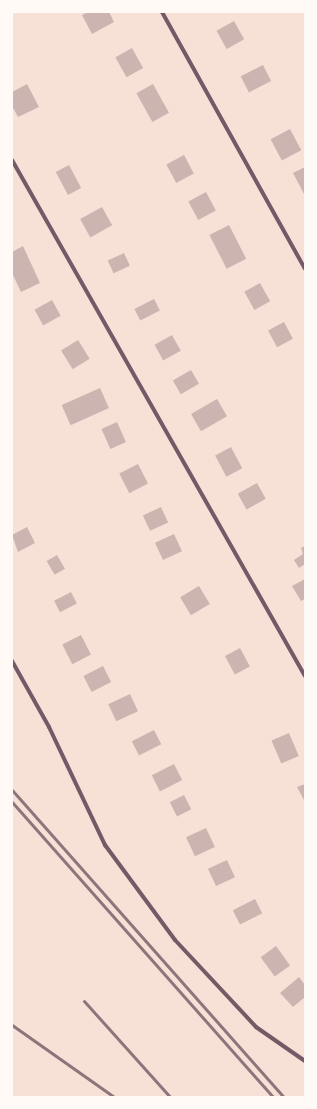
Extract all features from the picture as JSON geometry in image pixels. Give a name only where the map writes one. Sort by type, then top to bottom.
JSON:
[{"type":"street","points":[[162,12],[305,269]]},
{"type":"street","points":[[12,160],[305,676]]},
{"type":"street","points":[[12,661],[109,851],[175,940],[256,1027],[305,1061]]},
{"type":"building","points":[[88,12],[109,12],[114,22],[92,34],[82,15]]},
{"type":"building","points":[[234,21],[244,39],[227,49],[217,31]]},
{"type":"building","points":[[132,48],[143,68],[127,77],[115,57]]},
{"type":"building","points":[[263,65],[271,81],[249,92],[241,76]]},
{"type":"building","points":[[27,84],[39,107],[18,117],[12,106],[12,92]]},
{"type":"building","points":[[153,84],[169,113],[152,122],[136,93]]},
{"type":"building","points":[[290,129],[301,150],[282,161],[271,139]]},
{"type":"building","points":[[184,155],[194,174],[176,183],[166,164]]},
{"type":"building","points":[[69,165],[81,188],[68,195],[56,172]]},
{"type":"building","points":[[305,167],[305,196],[293,173]]},
{"type":"building","points":[[206,192],[216,211],[198,220],[188,201]]},
{"type":"building","points":[[102,207],[112,225],[90,237],[80,219]]},
{"type":"building","points":[[229,225],[246,259],[227,269],[209,235]]},
{"type":"building","points":[[23,246],[40,283],[21,292],[12,273],[12,252]]},
{"type":"building","points":[[124,253],[130,266],[114,273],[108,261]]},
{"type":"building","points":[[260,283],[270,301],[254,310],[244,292]]},
{"type":"building","points":[[154,299],[160,311],[140,321],[134,309]]},
{"type":"building","points":[[52,300],[61,316],[43,325],[35,310]]},
{"type":"building","points":[[284,322],[293,339],[277,347],[268,330]]},
{"type":"building","points":[[172,335],[181,351],[163,360],[155,345]]},
{"type":"building","points":[[78,340],[90,359],[73,369],[61,351]]},
{"type":"building","points":[[191,370],[199,384],[181,394],[173,380]]},
{"type":"building","points":[[100,388],[109,408],[71,425],[62,405]]},
{"type":"building","points":[[217,399],[227,416],[201,431],[191,414]]},
{"type":"building","points":[[117,422],[126,442],[110,449],[101,429]]},
{"type":"building","points":[[231,447],[242,468],[226,477],[215,455]]},
{"type":"building","points":[[138,464],[148,484],[129,493],[119,474]]},
{"type":"building","points":[[257,483],[266,499],[246,509],[238,494]]},
{"type":"building","points":[[161,507],[168,522],[150,531],[143,515]]},
{"type":"building","points":[[27,527],[35,543],[18,552],[12,535]]},
{"type":"building","points":[[174,534],[182,551],[163,560],[155,543]]},
{"type":"building","points":[[305,546],[305,564],[299,568],[294,560],[303,554],[301,548]]},
{"type":"building","points":[[57,555],[65,569],[55,575],[47,561]]},
{"type":"building","points":[[305,579],[305,599],[301,601],[292,586]]},
{"type":"building","points":[[199,586],[210,604],[191,615],[180,597]]},
{"type":"building","points":[[71,592],[77,604],[60,612],[54,601]]},
{"type":"building","points":[[81,635],[91,655],[72,664],[62,645]]},
{"type":"building","points":[[240,648],[250,667],[235,675],[225,656]]},
{"type":"building","points":[[103,666],[111,682],[92,692],[83,676]]},
{"type":"building","points":[[130,694],[138,711],[116,721],[108,704]]},
{"type":"building","points":[[154,730],[161,744],[139,756],[132,741]]},
{"type":"building","points":[[289,733],[299,756],[281,763],[272,740]]},
{"type":"building","points":[[174,764],[182,780],[160,791],[152,775]]},
{"type":"building","points":[[305,784],[305,802],[297,787]]},
{"type":"building","points":[[184,795],[191,809],[177,817],[170,802]]},
{"type":"building","points":[[206,828],[215,847],[195,856],[186,837]]},
{"type":"building","points":[[227,860],[235,877],[216,886],[208,869]]},
{"type":"building","points":[[255,899],[262,913],[240,925],[233,910]]},
{"type":"building","points":[[276,946],[290,965],[275,977],[261,957]]},
{"type":"building","points":[[299,977],[305,985],[305,997],[293,1007],[280,993]]},
{"type":"railway","points":[[12,790],[284,1097]]},
{"type":"railway","points":[[12,802],[273,1097]]},
{"type":"railway","points":[[84,1001],[170,1097]]},
{"type":"railway","points":[[12,1025],[114,1097]]}]
